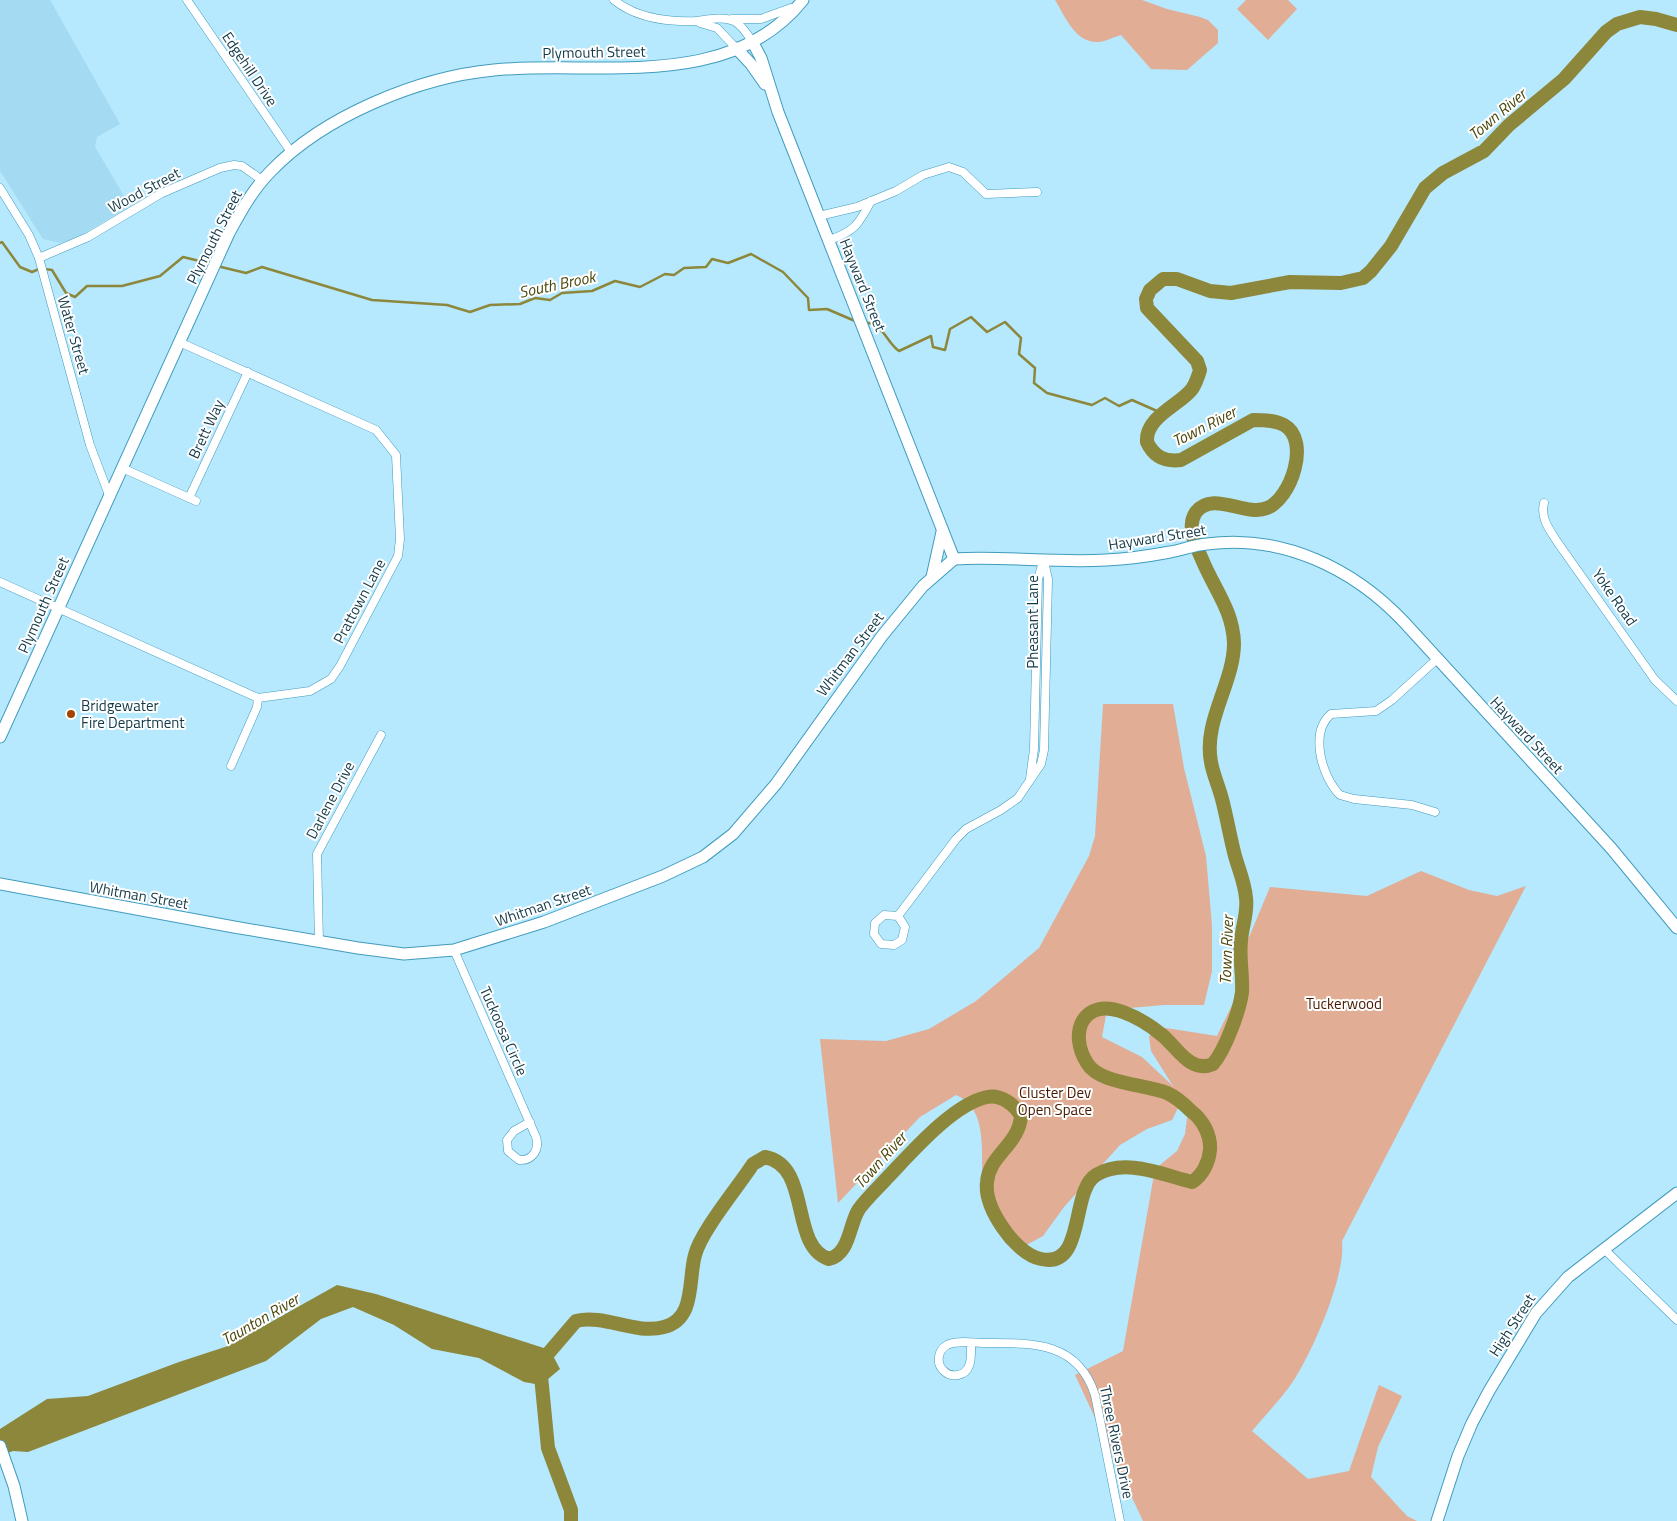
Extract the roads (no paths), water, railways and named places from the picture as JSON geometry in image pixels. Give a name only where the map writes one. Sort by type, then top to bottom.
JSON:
[{"type":"street","name":"Edgehill Drive","points":[[187,0],[291,152]]},
{"type":"street","points":[[614,0],[627,10],[643,16],[693,21],[761,19],[801,2]]},
{"type":"street","name":"Plymouth Street","points":[[0,737],[237,218],[262,180],[291,152],[329,126],[369,106],[407,91],[458,75],[510,68],[662,66],[703,59],[752,41],[783,21],[801,2]]},
{"type":"street","points":[[717,19],[737,23],[752,41]]},
{"type":"street","points":[[693,21],[717,28],[736,48]]},
{"type":"street","name":"Hayward Street","points":[[752,41],[764,65],[770,92],[954,559],[1044,561],[1120,559],[1205,544],[1236,542],[1271,545],[1305,555],[1336,568],[1380,598],[1604,840],[1677,928]]},
{"type":"street","name":"Hayward Street","points":[[736,48],[754,68],[770,92]]},
{"type":"street","name":"Wood Street","points":[[41,266],[162,193],[220,168],[242,166],[262,180]]},
{"type":"street","points":[[819,216],[857,207],[923,174],[949,167],[963,172],[986,194],[1036,192]]},
{"type":"street","name":"Water Street","points":[[0,188],[29,235],[41,266],[90,445],[109,495]]},
{"type":"street","points":[[829,240],[843,236],[858,224],[870,201]]},
{"type":"street","name":"Prattown Lane","points":[[179,342],[376,430],[386,440],[396,455],[400,540],[394,566],[340,666],[331,679],[310,691],[258,698]]},
{"type":"street","name":"Brett Way","points":[[122,468],[192,499],[248,372]]},
{"type":"street","name":"Yoke Road","points":[[1544,503],[1542,513],[1555,538],[1650,673],[1667,694],[1677,701]]},
{"type":"street","points":[[932,577],[942,532]]},
{"type":"street","name":"Whitman Street","points":[[0,884],[320,942],[404,954],[454,950],[544,922],[629,890],[703,857],[724,842],[759,806],[870,652],[932,577],[954,559]]},
{"type":"street","name":"Pheasant Lane","points":[[898,916],[956,839],[966,829],[1015,801],[1041,764],[1044,754],[1048,579],[1044,561]]},
{"type":"street","name":"Pheasant Lane","points":[[1030,779],[1034,749],[1038,580],[1044,561]]},
{"type":"street","points":[[0,582],[258,698],[257,707],[231,766]]},
{"type":"street","points":[[1036,656],[1046,656]]},
{"type":"street","points":[[1435,812],[1412,804],[1354,799],[1340,795],[1326,772],[1319,737],[1322,724],[1331,714],[1376,711],[1392,700],[1437,659]]},
{"type":"street","points":[[1036,682],[1046,681]]},
{"type":"street","name":"Darlene Drive","points":[[320,942],[317,854],[381,735]]},
{"type":"street","points":[[887,914],[898,916],[905,927],[902,940],[894,945],[881,944],[874,934],[875,923],[887,914]]},
{"type":"street","name":"Tuckoosa Circle","points":[[454,950],[530,1122],[537,1140],[536,1151],[529,1158],[515,1158],[507,1147],[508,1136],[530,1122]]},
{"type":"street","name":"High Street","points":[[1437,1521],[1458,1456],[1470,1428],[1524,1331],[1555,1290],[1604,1249],[1677,1193]]},
{"type":"street","points":[[1604,1249],[1677,1320]]},
{"type":"street","name":"Three Rivers Drive","points":[[971,1343],[970,1363],[964,1373],[952,1376],[942,1370],[939,1356],[944,1347],[954,1344],[971,1343],[1037,1344],[1060,1352],[1079,1366],[1089,1379],[1095,1395],[1120,1521]]},
{"type":"street","points":[[0,1446],[14,1486],[22,1521]]},
{"type":"waterway","name":"Town River","points":[[540,1363],[576,1321],[598,1320],[631,1327],[653,1329],[674,1323],[686,1307],[695,1255],[704,1234],[753,1164],[765,1157],[780,1163],[789,1175],[809,1239],[817,1251],[829,1259],[836,1256],[845,1245],[859,1209],[908,1156],[933,1131],[960,1109],[974,1101],[987,1097],[997,1097],[1007,1101],[1021,1116],[1015,1135],[993,1164],[989,1173],[987,1195],[996,1218],[1003,1228],[1019,1247],[1035,1257],[1055,1259],[1065,1252],[1076,1227],[1083,1196],[1088,1184],[1096,1175],[1107,1170],[1131,1167],[1192,1182],[1199,1176],[1207,1164],[1210,1150],[1208,1133],[1199,1119],[1180,1101],[1167,1093],[1112,1079],[1093,1070],[1081,1052],[1079,1030],[1089,1014],[1098,1009],[1123,1012],[1153,1028],[1184,1058],[1197,1065],[1205,1066],[1213,1064],[1218,1058],[1231,1030],[1242,992],[1241,947],[1246,898],[1222,799],[1212,767],[1210,747],[1211,732],[1233,658],[1234,643],[1231,621],[1196,545],[1192,525],[1196,512],[1203,506],[1211,503],[1258,510],[1267,508],[1284,493],[1295,469],[1297,455],[1296,443],[1292,433],[1280,423],[1265,420],[1253,420],[1181,460],[1165,459],[1153,451],[1147,442],[1148,433],[1152,425],[1157,418],[1187,395],[1197,380],[1200,370],[1197,361],[1147,308],[1146,299],[1150,290],[1163,279],[1177,279],[1210,291],[1231,293],[1290,282],[1341,283],[1363,278],[1391,246],[1425,188],[1443,173],[1484,151],[1509,125],[1564,79],[1606,32],[1617,24],[1640,17],[1677,25]]},
{"type":"waterway","name":"South Brook","points":[[0,243],[2,242],[20,267],[32,272],[39,269]]},
{"type":"waterway","name":"South Brook","points":[[217,266],[246,273],[262,267],[372,300],[447,305],[470,312],[490,305],[520,304],[535,298],[550,300],[562,293],[592,291],[615,281],[640,287],[665,274],[674,275],[684,268],[706,267],[712,259],[728,263],[751,254],[783,272],[808,298],[809,310],[827,309],[855,321]]},
{"type":"waterway","name":"South Brook","points":[[45,269],[52,270],[66,293],[75,297],[87,286],[122,286],[160,276],[183,257],[212,264]]},
{"type":"waterway","name":"South Brook","points":[[863,322],[870,323],[880,329],[899,351],[931,336],[933,347],[945,350],[950,329],[971,317],[987,332],[1005,322],[1021,338],[1019,354],[1035,368],[1034,383],[1047,393],[1092,405],[1105,398],[1119,406],[1132,400],[1157,411],[1161,416]]},
{"type":"waterway","points":[[540,1366],[548,1448],[571,1510],[571,1521]]},
{"type":"place","name":"Bridgewater Fire Department","points":[[71,714]]},
{"type":"park label","name":"Tuckerwood","points":[[1344,1003]]},
{"type":"park label","name":"Cluster Dev Open Space","points":[[1055,1100]]},
{"type":"water label","name":"Taunton River","points":[[260,1319]]}]
